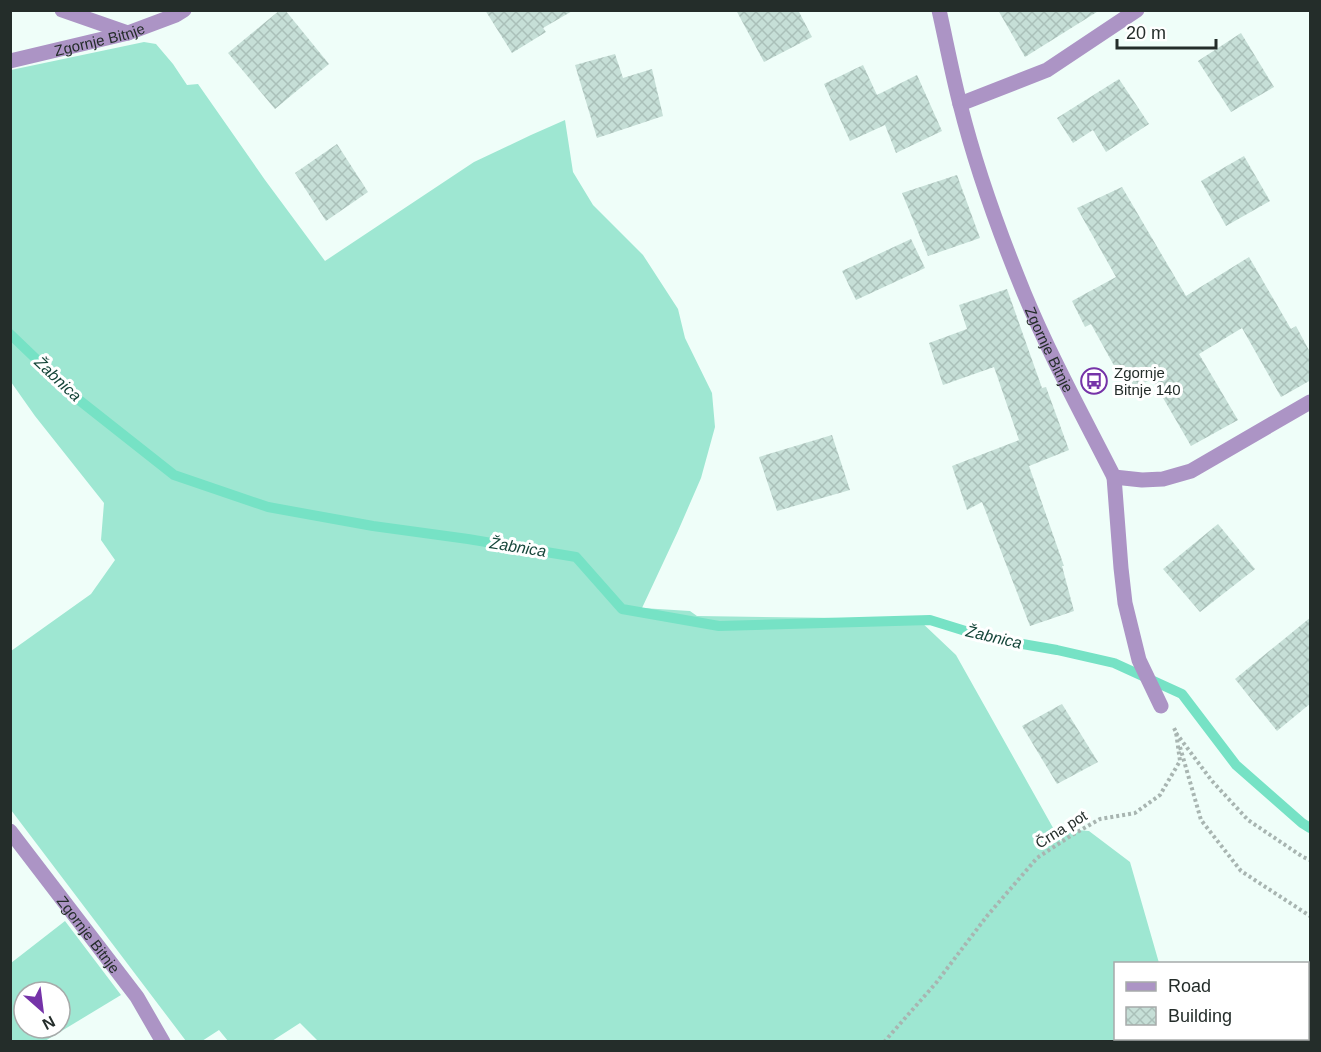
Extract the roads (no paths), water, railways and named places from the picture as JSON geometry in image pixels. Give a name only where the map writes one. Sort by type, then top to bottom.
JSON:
[{"type":"street","points":[[62,10],[128,33]]},
{"type":"street","name":"Zgornje Bitnje","points":[[10,61],[128,33],[184,10]]},
{"type":"street","name":"Zgornje Bitnje","points":[[939,10],[960,104],[980,174],[1024,294],[1114,477]]},
{"type":"street","points":[[960,104],[1047,70],[1137,10]]},
{"type":"street","points":[[1161,706],[1139,660],[1125,603],[1114,477],[1142,480],[1163,479],[1191,471],[1311,402]]},
{"type":"street","name":"Zgornje Bitnje","points":[[10,831],[137,997],[163,1041]]},
{"type":"waterway","name":"Žabnica","points":[[10,334],[79,400],[174,475],[268,507],[373,526],[576,557],[622,609],[719,626],[930,620],[988,638],[1114,663],[1182,694],[1236,765],[1310,828]]},
{"type":"place","name":"Zgornje Bitnje 140","points":[[1094,381]]}]
